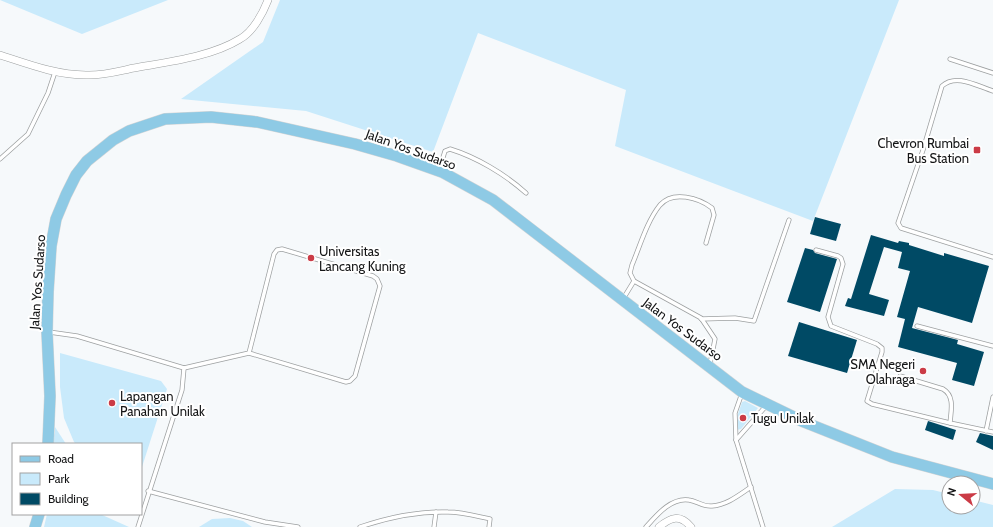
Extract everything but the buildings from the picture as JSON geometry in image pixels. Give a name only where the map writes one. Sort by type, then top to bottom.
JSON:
[{"type":"main road","name":"Jalan Yos Sudarso","points":[[48,443],[50,396],[47,332],[51,246],[56,219],[66,195],[76,175],[87,161],[113,140],[135,129],[165,119],[182,117],[211,117],[257,122],[355,144],[439,171],[493,200],[622,301],[742,392],[767,405],[833,434],[892,457],[993,484]]},
{"type":"main road","points":[[35,527],[39,515]]},
{"type":"street","points":[[0,55],[55,72],[86,76],[106,74],[162,63],[216,50],[241,39],[264,10],[268,0]]},
{"type":"street","points":[[659,527],[672,518],[677,517],[686,521],[691,527]]},
{"type":"lane","points":[[950,59],[993,73]]},
{"type":"lane","points":[[0,159],[28,134],[48,93],[55,72]]},
{"type":"lane","points":[[993,91],[959,80],[949,81],[942,86],[923,150],[898,222],[901,228],[993,257]]},
{"type":"lane","points":[[439,171],[444,151],[450,149],[479,162],[506,177],[526,193]]},
{"type":"lane","points":[[706,243],[714,215],[712,208],[688,197],[668,200],[661,205],[653,217],[630,273],[634,281],[701,319],[715,339],[709,367]]},
{"type":"lane","points":[[701,319],[735,318],[754,321],[789,220]]},
{"type":"lane","points":[[47,332],[77,336],[184,368],[220,358],[249,353],[346,382],[350,381],[355,376],[380,286],[379,283],[373,276],[282,249],[277,250],[274,254],[260,302],[249,353]]},
{"type":"lane","points":[[816,250],[838,256],[841,258],[843,264],[828,317],[831,326],[877,344],[882,348],[867,401],[872,404],[993,432]]},
{"type":"lane","points":[[622,301],[634,281]]},
{"type":"lane","points":[[918,326],[993,346]]},
{"type":"lane","points":[[142,513],[182,390],[184,368]]},
{"type":"lane","points":[[900,376],[943,389],[949,393],[951,398],[950,423]]},
{"type":"lane","points":[[742,392],[735,414],[736,440],[763,527]]},
{"type":"lane","points":[[986,431],[993,397]]},
{"type":"lane","points":[[736,440],[767,405]]},
{"type":"lane","points":[[646,527],[659,513],[674,502],[688,500],[702,505],[714,506],[726,503],[751,487]]},
{"type":"lane","points":[[148,491],[265,522],[298,527]]},
{"type":"lane","points":[[434,527],[436,512]]},
{"type":"lane","points":[[360,527],[387,518],[436,512],[449,512],[490,519],[489,527]]},
{"type":"lane","points":[[138,527],[141,515]]},
{"type":"green space","points":[[0,0],[168,0],[82,34]]},
{"type":"green space","points":[[280,0],[899,0],[813,221],[615,146],[626,90],[478,33],[433,152],[306,111],[181,99],[263,42]]},
{"type":"green space","name":"Lapangan Panahan Unilak","points":[[60,353],[161,381],[167,389],[142,467],[142,443],[75,443],[64,418],[60,387]]},
{"type":"green space","points":[[745,401],[758,408],[741,429],[737,430],[738,414],[742,402]]},
{"type":"green space","points":[[55,427],[65,443],[53,443]]},
{"type":"green space","points":[[895,489],[933,490],[941,492],[941,515],[981,515],[981,502],[993,505],[993,527],[832,527]]},
{"type":"green space","points":[[47,515],[102,515],[129,527],[44,527]]},
{"type":"green space","points":[[230,518],[243,521],[252,527],[199,527],[212,519]]},
{"type":"place","name":"Chevron Rumbai Bus Station","points":[[977,150]]},
{"type":"place","name":"Universitas Lancang Kuning","points":[[311,258]]},
{"type":"place","name":"SMA Negeri Olahraga","points":[[923,371]]},
{"type":"place","name":"Lapangan Panahan Unilak","points":[[112,403]]},
{"type":"place","name":"Tugu Unilak","points":[[743,418]]}]
